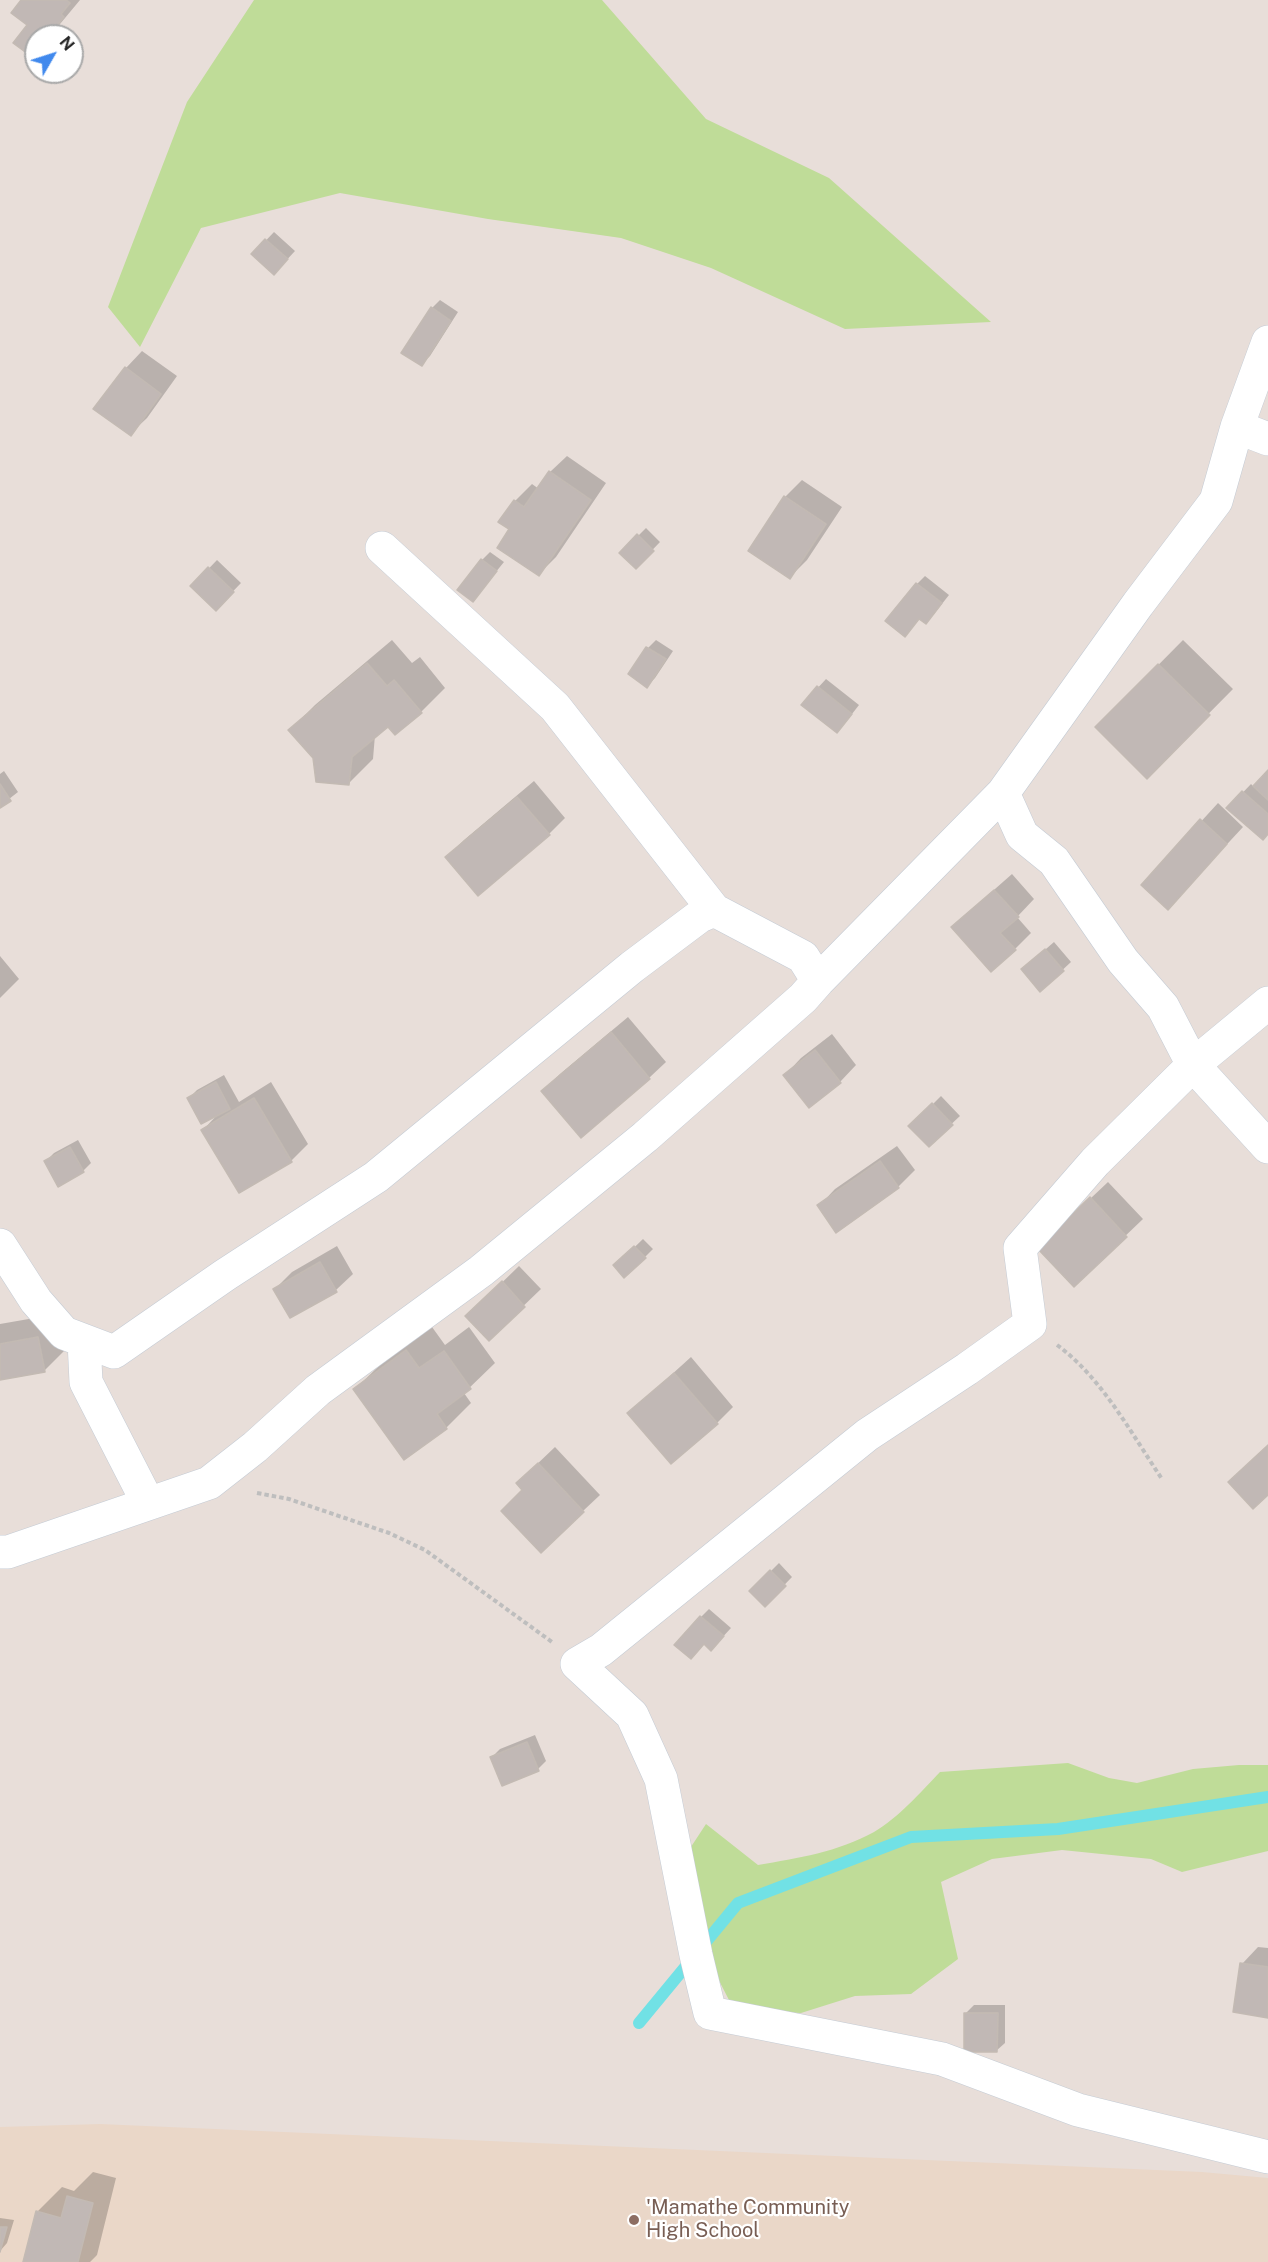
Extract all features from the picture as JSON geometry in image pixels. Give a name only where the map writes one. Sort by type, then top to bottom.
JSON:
[{"type":"street","points":[[0,1552],[8,1552],[209,1483],[255,1447],[318,1390],[482,1271],[645,1137],[803,998],[1003,793],[1138,604],[1216,501],[1237,427],[1268,342]]},
{"type":"street","points":[[1237,427],[1268,439]]},
{"type":"street","points":[[382,548],[555,707],[714,910],[803,957],[818,981]]},
{"type":"street","points":[[1003,793],[1022,835],[1054,861],[1124,961],[1163,1007],[1193,1065],[1268,1147]]},
{"type":"street","points":[[0,1245],[36,1301],[64,1333],[114,1352],[225,1275],[376,1177],[632,967],[700,916],[714,910]]},
{"type":"street","points":[[1268,1003],[1193,1065],[1095,1162],[1020,1248],[1030,1324],[867,1435],[601,1650],[577,1664],[632,1715],[661,1779],[696,1955],[710,2013],[942,2060],[1078,2110],[1268,2157]]},
{"type":"street","points":[[84,1341],[86,1382],[148,1503]]},
{"type":"path","points":[[1030,1324],[1076,1359],[1113,1407],[1162,1479]]},
{"type":"path","points":[[209,1483],[289,1499],[389,1533],[425,1550],[565,1652],[577,1664]]},
{"type":"shaded area","name":"'Mamathe Community High School","points":[[100,2124],[1202,2172],[1268,2178],[1268,2262],[0,2262],[0,2127]]},
{"type":"green space","points":[[254,0],[602,0],[706,119],[829,178],[991,322],[845,329],[711,268],[621,238],[488,219],[340,193],[201,228],[140,347],[108,307],[187,102]]},
{"type":"green space","points":[[1068,1763],[1109,1778],[1137,1783],[1193,1769],[1268,1765],[1268,1851],[1182,1872],[1151,1859],[1062,1850],[992,1859],[941,1882],[958,1959],[911,1994],[855,1996],[801,2013],[779,2012],[729,2000],[689,1922],[685,1856],[706,1824],[758,1865],[832,1849],[874,1832],[900,1812],[940,1772]]},
{"type":"building","points":[[21,0],[66,0],[70,3],[61,14],[64,17],[58,24],[26,24],[11,13]]},
{"type":"building","points":[[24,29],[24,51],[13,43]]},
{"type":"building","points":[[265,239],[288,259],[274,275],[251,254]]},
{"type":"building","points":[[431,307],[451,321],[422,366],[401,353]]},
{"type":"building","points":[[125,367],[161,394],[131,436],[93,409]]},
{"type":"building","points":[[549,471],[591,500],[539,576],[497,548],[509,529],[498,522],[514,500],[524,507]]},
{"type":"building","points":[[784,496],[826,524],[790,579],[748,551]]},
{"type":"building","points":[[637,534],[654,551],[636,569],[619,553]]},
{"type":"building","points":[[481,559],[497,571],[473,602],[457,590]]},
{"type":"building","points":[[208,567],[234,592],[216,611],[190,586]]},
{"type":"building","points":[[916,583],[942,603],[926,624],[919,619],[905,637],[885,621]]},
{"type":"building","points":[[646,647],[666,659],[647,688],[628,674]]},
{"type":"building","points":[[367,663],[387,686],[394,680],[422,713],[395,735],[388,727],[352,757],[349,785],[316,782],[313,758],[288,730]]},
{"type":"building","points":[[1158,664],[1210,715],[1147,779],[1095,727]]},
{"type":"building","points":[[817,686],[852,714],[837,733],[801,705]]},
{"type":"building","points":[[1268,770],[1268,800],[1253,786]]},
{"type":"building","points":[[0,784],[11,801],[0,808]]},
{"type":"building","points":[[1242,791],[1268,814],[1268,834],[1263,840],[1226,808]]},
{"type":"building","points":[[517,797],[550,835],[478,896],[445,857]]},
{"type":"building","points":[[1200,819],[1227,844],[1168,910],[1141,885]]},
{"type":"building","points":[[994,890],[1019,917],[1000,933],[1016,950],[991,972],[951,927]]},
{"type":"building","points":[[1045,949],[1064,971],[1040,992],[1021,969]]},
{"type":"building","points":[[611,1032],[650,1079],[581,1138],[541,1091]]},
{"type":"building","points":[[815,1050],[841,1083],[809,1108],[783,1075]]},
{"type":"building","points":[[216,1082],[230,1109],[201,1124],[187,1098]]},
{"type":"building","points":[[254,1098],[292,1162],[239,1193],[201,1130]]},
{"type":"building","points":[[932,1103],[953,1125],[929,1147],[908,1126]]},
{"type":"building","points":[[70,1147],[84,1172],[58,1187],[44,1161]]},
{"type":"building","points":[[880,1161],[899,1188],[836,1233],[817,1205]]},
{"type":"building","points":[[1090,1197],[1127,1237],[1074,1287],[1037,1248]]},
{"type":"building","points":[[634,1246],[646,1258],[624,1278],[613,1265]]},
{"type":"building","points":[[320,1262],[337,1292],[290,1318],[273,1289]]},
{"type":"building","points":[[502,1281],[525,1307],[489,1341],[465,1316]]},
{"type":"building","points":[[38,1337],[45,1372],[0,1380],[0,1344]]},
{"type":"building","points":[[406,1350],[419,1368],[444,1351],[471,1389],[437,1414],[447,1429],[404,1460],[353,1389]]},
{"type":"building","points":[[674,1373],[718,1424],[671,1464],[627,1413]]},
{"type":"building","points":[[1268,1445],[1268,1495],[1253,1509],[1228,1482]]},
{"type":"building","points":[[538,1463],[584,1512],[541,1553],[501,1511],[522,1490],[516,1483]]},
{"type":"building","points":[[770,1570],[786,1586],[765,1607],[749,1591]]},
{"type":"building","points":[[700,1616],[724,1636],[711,1651],[704,1644],[691,1659],[674,1645]]},
{"type":"building","points":[[527,1742],[539,1771],[502,1786],[490,1757]]},
{"type":"building","points":[[1240,1963],[1268,1967],[1268,2018],[1233,2012]]},
{"type":"building","points":[[964,2013],[998,2013],[997,2052],[964,2052]]},
{"type":"building","points":[[67,2196],[93,2203],[78,2262],[23,2262],[36,2211],[61,2218]]},
{"type":"building","points":[[0,2227],[7,2227],[0,2252]]},
{"type":"waterway","points":[[639,2023],[738,1903],[911,1837],[1058,1829],[1268,1797]]},
{"type":"place","name":"'Mamathe Community High School","points":[[634,2220]]}]
